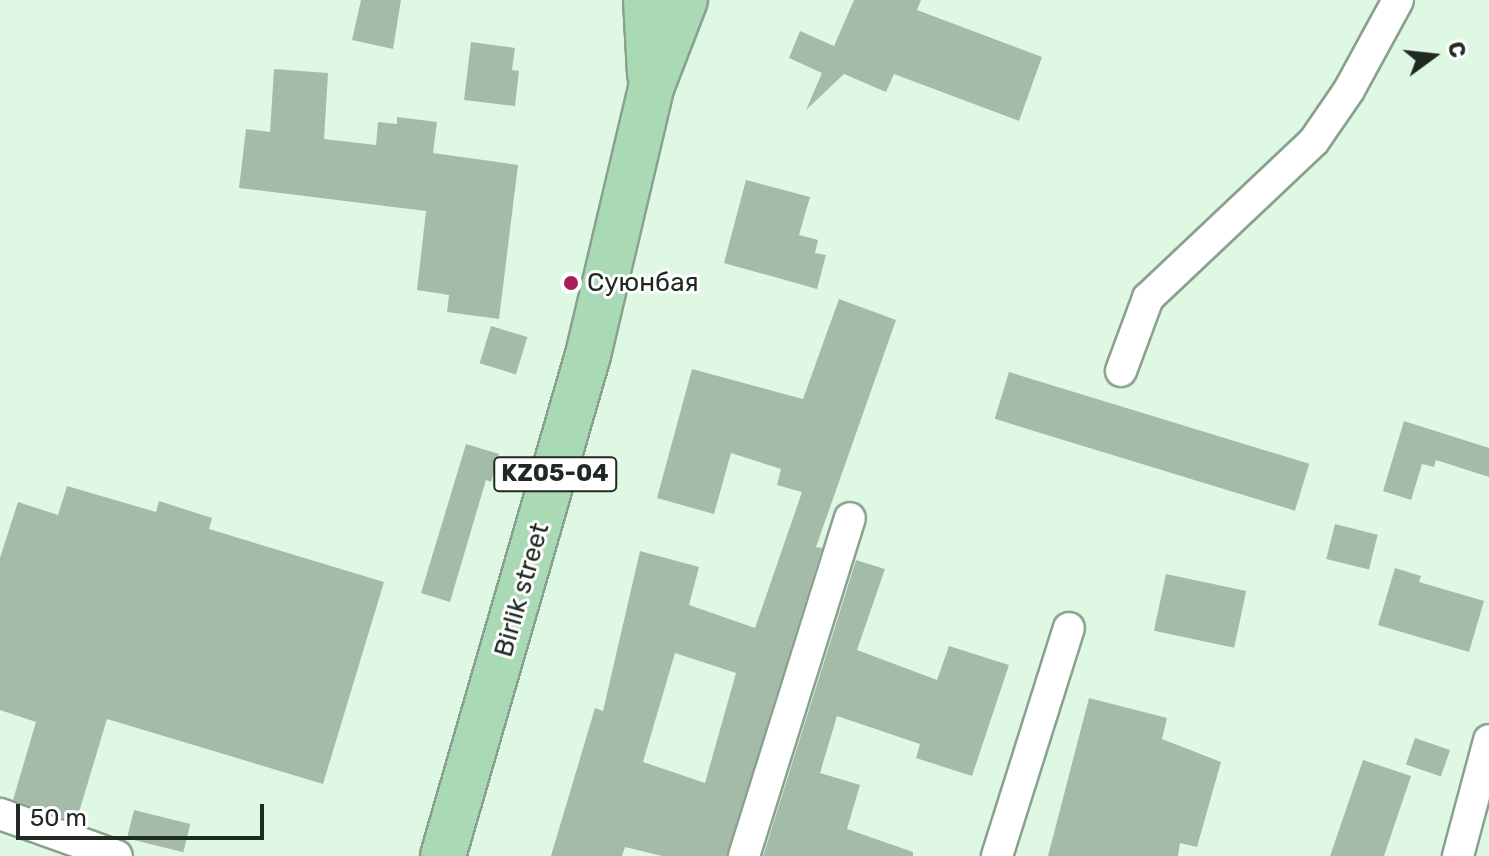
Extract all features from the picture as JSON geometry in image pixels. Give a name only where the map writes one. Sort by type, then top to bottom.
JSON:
[{"type":"main road","name":"KZ05-04","points":[[646,0],[651,88]]},
{"type":"main road","name":"KZ05-04","points":[[651,88],[685,0]]},
{"type":"main road","points":[[651,88],[706,0]]},
{"type":"main road","name":"Birlik street","points":[[443,856],[588,355],[651,88]]},
{"type":"street","points":[[1121,371],[1148,298],[1314,141],[1349,90],[1398,0]]},
{"type":"street","points":[[744,856],[850,518]]},
{"type":"street","points":[[997,856],[1069,628]]},
{"type":"street","points":[[1458,856],[1489,740]]},
{"type":"street","points":[[0,814],[117,856]]},
{"type":"building","points":[[361,0],[401,0],[393,49],[352,40]]},
{"type":"building","points":[[854,0],[921,0],[917,10],[1042,57],[1019,121],[894,74],[886,92],[844,74],[806,110],[822,73],[789,58],[800,31],[834,46]]},
{"type":"building","points":[[471,42],[515,48],[512,70],[519,71],[515,106],[464,100]]},
{"type":"building","points":[[274,69],[328,73],[324,139],[376,145],[378,122],[397,124],[397,117],[437,122],[433,153],[518,165],[499,319],[447,312],[449,295],[417,290],[426,211],[239,188],[246,129],[270,132]]},
{"type":"building","points":[[746,180],[810,197],[799,235],[818,240],[815,253],[826,255],[817,289],[724,263]]},
{"type":"building","points":[[839,299],[896,320],[816,547],[822,548],[726,856],[662,856],[625,847],[622,856],[551,856],[595,708],[603,711],[640,551],[699,567],[689,605],[755,628],[802,492],[777,485],[781,469],[731,453],[714,514],[657,498],[692,369],[803,399]],"holes":[[[675,653],[736,673],[705,783],[643,762]]]},
{"type":"building","points":[[491,326],[527,337],[516,374],[480,363]]},
{"type":"building","points":[[1009,372],[1309,464],[1295,511],[995,419]]},
{"type":"building","points":[[1404,421],[1489,448],[1489,477],[1436,460],[1434,467],[1422,464],[1411,500],[1383,491]]},
{"type":"building","points":[[466,444],[499,454],[491,482],[486,480],[450,602],[421,593]]},
{"type":"building","points":[[67,486],[156,512],[159,501],[212,518],[209,529],[384,582],[323,784],[107,719],[76,822],[13,800],[36,722],[0,710],[0,558],[18,502],[58,515]]},
{"type":"building","points":[[1335,524],[1378,535],[1369,570],[1326,559]]},
{"type":"building","points":[[856,560],[885,569],[857,650],[937,680],[949,646],[1009,665],[972,776],[916,758],[920,744],[837,716],[820,773],[860,785],[847,829],[913,852],[913,856],[763,856]]},
{"type":"building","points":[[1395,568],[1421,576],[1419,582],[1484,601],[1469,652],[1378,625]]},
{"type":"building","points":[[1166,574],[1246,591],[1234,648],[1154,631]]},
{"type":"building","points":[[1089,698],[1167,718],[1162,739],[1221,762],[1197,847],[1180,843],[1178,856],[1048,856]]},
{"type":"building","points":[[1415,738],[1450,750],[1441,777],[1406,764]]},
{"type":"building","points":[[1363,760],[1411,776],[1384,856],[1330,856]]},
{"type":"building","points":[[134,810],[190,824],[183,852],[127,838]]},
{"type":"place","name":"Суюнбая","points":[[571,283]]}]
